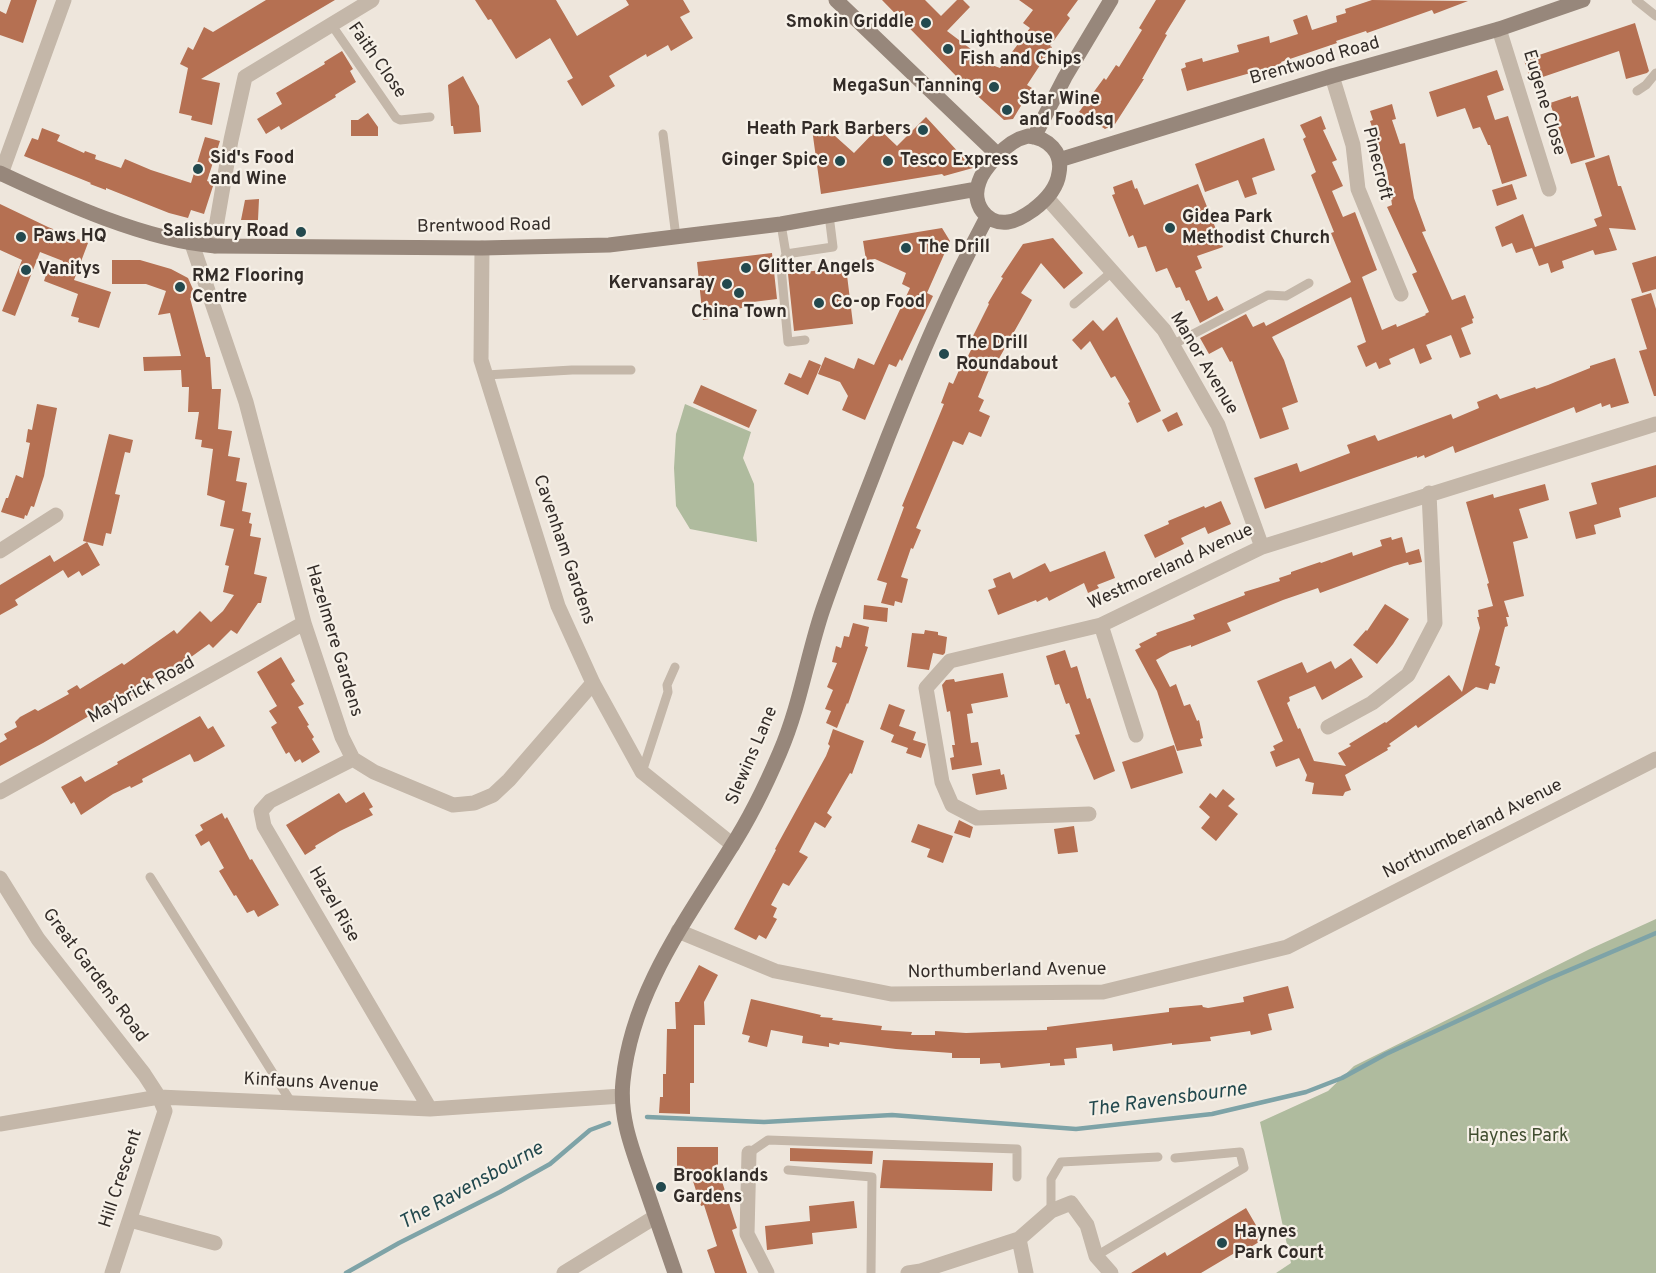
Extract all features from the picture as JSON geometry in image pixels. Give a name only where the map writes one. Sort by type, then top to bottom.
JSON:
[{"type":"street","points":[[1,174],[64,0]]},
{"type":"street","points":[[215,246],[216,227],[245,77],[372,0]]},
{"type":"street","points":[[836,0],[998,155]]},
{"type":"street","points":[[1034,137],[1065,77],[1111,0]]},
{"type":"street","name":"Brentwood Road","points":[[1059,160],[1332,76],[1499,30],[1583,0]]},
{"type":"street","name":"Eugene Close","points":[[1499,30],[1549,189]]},
{"type":"street","name":"Pinecroft","points":[[1332,76],[1353,145],[1358,189],[1401,294]]},
{"type":"street","points":[[1034,137],[1041,138],[1052,146],[1059,160],[1057,184],[1047,198],[1033,210],[1014,221],[1001,223],[987,217],[978,203],[977,189],[984,173],[998,155],[1014,141],[1034,137]]},
{"type":"street","name":"Brentwood Road","points":[[1,174],[112,221],[192,244],[215,246],[482,248],[609,245],[781,224],[977,189]]},
{"type":"street","name":"Manor Avenue","points":[[1047,198],[1164,330],[1218,425],[1262,547]]},
{"type":"street","name":"Slewins Lane","points":[[675,1273],[627,1134],[624,1119],[622,1096],[626,1058],[637,1016],[652,978],[678,931],[733,845],[781,750],[844,549],[916,365],[966,256],[987,217]]},
{"type":"street","name":"Hazelmere Gardens","points":[[192,244],[246,402],[304,623],[342,737],[353,759]]},
{"type":"street","name":"Cavenham Gardens","points":[[482,248],[481,360],[558,606],[592,682],[642,772],[733,845]]},
{"type":"street","name":"Westmoreland Avenue","points":[[1089,814],[977,818],[952,805],[942,782],[926,688],[950,662],[1101,625],[1262,547],[1656,424]]},
{"type":"street","points":[[1328,727],[1372,703],[1408,675],[1435,623],[1429,493]]},
{"type":"street","points":[[0,551],[56,515]]},
{"type":"street","name":"Maybrick Road","points":[[0,792],[304,623]]},
{"type":"street","points":[[1101,625],[1136,735]]},
{"type":"street","points":[[353,759],[374,772],[453,805],[474,803],[493,795],[509,780],[592,682]]},
{"type":"street","name":"Hazel Rise","points":[[353,759],[270,801],[261,811],[264,826],[430,1109]]},
{"type":"street","name":"Northumberland Avenue","points":[[678,931],[775,971],[891,994],[1103,992],[1287,947],[1656,759]]},
{"type":"street","name":"Great Gardens Road","points":[[0,878],[38,939],[144,1074],[159,1097]]},
{"type":"street","name":"Kinfauns Avenue","points":[[0,1124],[159,1097],[430,1109],[622,1096]]},
{"type":"street","name":"Hill Crescent","points":[[112,1273],[165,1111],[159,1097]]},
{"type":"street","points":[[749,1153],[747,1234],[767,1273]]},
{"type":"street","points":[[908,1273],[921,1271],[1019,1239],[1051,1211],[1071,1203],[1087,1226],[1096,1256],[1111,1273]]},
{"type":"street","points":[[564,1273],[656,1217]]},
{"type":"street","points":[[130,1220],[215,1243]]},
{"type":"street","points":[[1019,1239],[1026,1273]]},
{"type":"lane","points":[[1636,0],[1656,16]]},
{"type":"lane","name":"Faith Close","points":[[331,24],[396,118],[399,120],[430,117]]},
{"type":"lane","points":[[1637,92],[1656,73]]},
{"type":"lane","points":[[663,134],[676,237]]},
{"type":"lane","points":[[786,254],[833,247],[829,215]]},
{"type":"lane","points":[[781,224],[786,254],[781,267],[788,342],[805,340]]},
{"type":"lane","points":[[1074,304],[1113,271]]},
{"type":"lane","points":[[1172,345],[1268,295],[1286,296],[1309,283]]},
{"type":"lane","points":[[486,375],[564,370],[631,370]]},
{"type":"lane","points":[[642,772],[668,692],[667,685],[675,667]]},
{"type":"lane","points":[[150,877],[291,1102]]},
{"type":"lane","points":[[749,1153],[768,1140],[1017,1149],[1017,1177]]},
{"type":"lane","points":[[1096,1256],[1244,1168],[1240,1152],[1175,1158]]},
{"type":"lane","points":[[1051,1211],[1051,1179],[1061,1162],[1158,1157]]},
{"type":"lane","points":[[788,1170],[872,1177],[871,1273]]},
{"type":"green space","points":[[685,404],[751,432],[743,458],[754,484],[757,542],[690,529],[676,506],[674,468],[676,434]]},
{"type":"green space","name":"Haynes Park","points":[[1656,919],[1656,1273],[1276,1273],[1291,1263],[1260,1122],[1328,1091],[1354,1066],[1590,949]]},
{"type":"building","points":[[11,0],[37,0],[23,43],[0,35],[0,11],[6,14]]},
{"type":"building","points":[[266,0],[335,0],[201,79],[220,83],[212,125],[191,120],[192,116],[179,113],[188,68],[180,64],[188,47],[193,50],[204,27],[213,32]]},
{"type":"building","points":[[475,0],[556,0],[577,36],[629,5],[626,0],[683,0],[690,12],[680,17],[693,38],[671,51],[668,45],[647,57],[646,54],[609,76],[615,86],[582,106],[567,81],[573,78],[550,38],[516,59],[491,19],[488,20]]},
{"type":"building","points":[[882,0],[925,0],[941,16],[957,0],[963,0],[970,7],[947,31],[992,65],[1000,68],[1030,28],[1023,23],[1033,10],[1019,0],[1078,0],[1067,15],[1070,18],[1027,85],[1032,88],[1013,119],[1004,120],[959,79]]},
{"type":"building","points":[[1156,0],[1186,0],[1165,34],[1167,35],[1142,79],[1144,79],[1115,124],[1105,129],[1079,112],[1104,78],[1106,80],[1116,65],[1119,67],[1142,30],[1139,28]]},
{"type":"building","points":[[1372,0],[1468,1],[1434,14],[1432,10],[1367,33],[1366,31],[1336,41],[1337,43],[1281,62],[1282,64],[1187,91],[1181,69],[1186,67],[1185,63],[1202,58],[1203,62],[1239,52],[1237,45],[1269,36],[1270,43],[1298,34],[1293,20],[1307,15],[1312,30],[1337,22],[1336,16],[1346,13],[1345,9]]},
{"type":"building","points":[[1635,23],[1649,71],[1647,73],[1626,79],[1619,51],[1531,81],[1524,60]]},
{"type":"building","points":[[342,51],[353,69],[350,71],[356,82],[335,95],[336,97],[281,130],[279,126],[266,134],[257,119],[282,104],[276,93],[325,64],[324,62]]},
{"type":"building","points":[[1497,70],[1504,90],[1487,96],[1495,120],[1508,116],[1527,176],[1502,184],[1490,145],[1480,127],[1473,129],[1465,108],[1437,117],[1429,92]]},
{"type":"building","points":[[463,76],[479,106],[481,132],[454,134],[453,126],[451,126],[448,85]]},
{"type":"building","points":[[1571,96],[1571,98],[1578,96],[1595,157],[1571,164],[1550,103]]},
{"type":"building","points":[[1392,104],[1396,119],[1392,120],[1400,144],[1405,143],[1414,198],[1426,231],[1422,232],[1452,300],[1465,295],[1474,318],[1473,323],[1461,328],[1471,354],[1460,358],[1451,335],[1426,345],[1432,359],[1420,364],[1414,348],[1389,359],[1391,364],[1379,369],[1376,362],[1366,367],[1357,346],[1366,342],[1351,297],[1272,337],[1284,360],[1298,402],[1282,408],[1289,429],[1260,439],[1232,361],[1230,362],[1222,347],[1209,354],[1200,338],[1246,314],[1253,327],[1264,322],[1266,326],[1351,282],[1311,175],[1316,172],[1303,139],[1306,137],[1300,125],[1321,116],[1326,129],[1323,130],[1337,160],[1332,162],[1343,186],[1332,191],[1343,217],[1355,212],[1377,270],[1362,277],[1382,330],[1396,324],[1397,327],[1429,312],[1412,274],[1417,272],[1387,207],[1392,205],[1387,171],[1370,121],[1373,120],[1370,111]]},
{"type":"building","points":[[368,113],[378,127],[378,136],[351,136],[351,120],[358,120]]},
{"type":"building","points":[[926,117],[973,168],[944,176],[942,174],[821,194],[812,129],[825,127],[854,153],[878,128],[897,146]]},
{"type":"building","points":[[42,128],[60,135],[57,141],[84,153],[85,151],[96,155],[95,159],[121,168],[125,159],[191,183],[205,137],[220,141],[207,181],[214,183],[204,214],[191,210],[188,218],[169,213],[90,184],[24,156],[32,138],[38,140]]},
{"type":"building","points":[[1264,138],[1275,170],[1252,178],[1257,194],[1245,198],[1238,180],[1205,192],[1195,164]]},
{"type":"building","points":[[1609,155],[1618,186],[1621,186],[1636,230],[1609,228],[1617,250],[1595,255],[1593,250],[1562,261],[1564,268],[1551,273],[1548,263],[1539,266],[1532,248],[1516,253],[1512,243],[1502,247],[1495,227],[1523,214],[1535,247],[1597,226],[1594,219],[1602,216],[1585,163]]},
{"type":"building","name":"Gidea Park Methodist Church","points":[[1132,180],[1144,205],[1198,184],[1223,247],[1197,256],[1202,268],[1195,271],[1208,301],[1217,296],[1224,310],[1200,323],[1189,300],[1186,301],[1180,287],[1176,288],[1167,268],[1156,272],[1146,246],[1138,248],[1133,235],[1129,237],[1112,195],[1115,194],[1113,187]]},
{"type":"building","points":[[1512,184],[1517,199],[1497,206],[1492,190]]},
{"type":"building","points":[[259,199],[258,220],[241,220],[245,200]]},
{"type":"building","points":[[0,204],[88,243],[74,280],[111,292],[99,328],[78,322],[79,318],[71,316],[78,294],[44,281],[47,272],[58,275],[63,261],[40,252],[15,316],[2,311],[22,260],[0,250]]},
{"type":"building","points":[[942,228],[950,241],[927,293],[933,296],[902,361],[900,359],[896,367],[889,364],[865,420],[842,410],[848,396],[840,382],[818,374],[825,357],[854,369],[858,358],[874,365],[910,288],[902,284],[906,273],[875,259],[866,260],[863,241]]},
{"type":"building","points":[[1053,238],[1083,273],[1064,289],[1041,263],[1021,293],[1032,300],[997,362],[993,360],[978,397],[984,400],[979,411],[990,416],[981,437],[969,432],[963,445],[953,441],[916,528],[921,530],[913,549],[911,548],[901,577],[908,579],[902,603],[895,601],[894,606],[881,603],[887,583],[877,580],[904,507],[902,506],[944,404],[941,403],[949,382],[953,384],[963,361],[965,362],[976,340],[972,338],[988,303],[1003,278],[1001,277],[1023,244]]},
{"type":"building","points":[[772,253],[777,299],[745,303],[746,307],[725,312],[726,316],[703,320],[697,262]]},
{"type":"building","points":[[1656,256],[1656,289],[1642,293],[1632,263]]},
{"type":"building","points":[[112,260],[140,260],[171,269],[188,278],[196,296],[190,298],[206,357],[210,357],[212,389],[221,389],[218,429],[232,431],[228,456],[240,458],[236,481],[247,483],[242,511],[251,513],[250,536],[261,538],[254,574],[267,577],[261,603],[258,603],[237,634],[231,630],[213,648],[209,644],[169,673],[166,669],[137,689],[139,692],[113,707],[111,703],[0,766],[0,743],[7,739],[4,734],[17,727],[15,722],[20,717],[35,709],[38,711],[69,694],[67,691],[77,685],[80,689],[122,663],[124,665],[174,630],[177,634],[200,611],[211,622],[223,611],[234,595],[223,592],[229,566],[225,565],[234,529],[220,526],[225,501],[207,495],[213,449],[201,447],[202,440],[195,439],[199,412],[188,412],[189,387],[182,387],[181,370],[144,371],[143,357],[181,356],[170,313],[158,315],[166,291],[146,284],[112,284]]},
{"type":"building","name":"Co-op Food","points":[[846,267],[853,324],[794,331],[788,274]]},
{"type":"building","points":[[1651,293],[1656,309],[1656,396],[1654,396],[1639,351],[1647,349],[1631,299]]},
{"type":"building","points":[[1117,317],[1161,411],[1137,423],[1128,403],[1130,402],[1115,376],[1111,378],[1090,341],[1081,350],[1072,340],[1093,320],[1103,331]]},
{"type":"building","points":[[1615,358],[1629,403],[1611,408],[1610,404],[1602,407],[1601,403],[1576,413],[1574,407],[1455,453],[1453,446],[1425,458],[1424,455],[1417,458],[1417,456],[1265,509],[1254,478],[1297,463],[1300,472],[1350,453],[1347,445],[1375,435],[1378,441],[1451,414],[1453,419],[1479,408],[1477,402],[1497,394],[1500,399],[1535,387],[1536,389]]},
{"type":"building","points":[[809,360],[821,365],[808,395],[784,384],[789,373],[801,378]]},
{"type":"building","points":[[701,385],[757,410],[749,428],[693,403]]},
{"type":"building","points":[[37,404],[57,408],[44,476],[34,507],[31,506],[24,519],[1,512],[16,475],[23,478],[30,443],[26,442],[28,429],[32,430]]},
{"type":"building","points":[[1177,412],[1183,425],[1168,432],[1162,420]]},
{"type":"building","points":[[109,434],[133,440],[130,453],[125,452],[115,494],[120,495],[111,534],[106,533],[103,546],[83,541]]},
{"type":"building","points":[[1656,465],[1656,497],[1619,508],[1621,517],[1594,525],[1596,534],[1576,539],[1569,512],[1597,504],[1591,483]]},
{"type":"building","points":[[1545,484],[1549,500],[1519,509],[1528,538],[1513,542],[1524,596],[1504,601],[1509,617],[1506,617],[1508,626],[1505,627],[1495,665],[1500,667],[1495,684],[1490,683],[1488,690],[1476,687],[1418,728],[1416,725],[1389,744],[1391,746],[1387,748],[1388,750],[1345,775],[1351,790],[1345,792],[1343,796],[1312,794],[1314,783],[1305,781],[1307,775],[1299,758],[1276,767],[1270,752],[1275,750],[1273,746],[1283,741],[1257,681],[1302,662],[1307,673],[1331,661],[1335,669],[1351,658],[1363,677],[1322,700],[1315,686],[1289,697],[1290,701],[1287,703],[1314,761],[1346,766],[1338,753],[1351,746],[1349,744],[1386,723],[1449,675],[1462,692],[1480,628],[1478,610],[1493,606],[1487,584],[1489,583],[1466,502],[1493,494],[1494,498]]},
{"type":"building","points":[[1221,501],[1231,524],[1208,534],[1205,527],[1181,538],[1184,544],[1155,558],[1144,535],[1169,524],[1168,521]]},
{"type":"building","points":[[1391,537],[1392,540],[1402,537],[1406,553],[1419,549],[1422,562],[1409,565],[1408,562],[1320,593],[1318,588],[1283,600],[1227,623],[1231,631],[1191,647],[1191,645],[1170,652],[1156,660],[1170,687],[1176,684],[1184,706],[1190,704],[1197,721],[1199,720],[1203,738],[1200,739],[1202,746],[1177,751],[1157,691],[1135,650],[1141,647],[1139,644],[1157,635],[1156,633],[1195,619],[1193,615],[1245,595],[1244,592],[1280,581],[1279,578],[1291,572],[1352,552],[1353,556],[1382,546],[1380,540]]},
{"type":"building","points":[[87,542],[100,565],[82,576],[79,571],[68,578],[63,570],[15,600],[18,605],[0,615],[0,585],[50,555],[54,562]]},
{"type":"building","points":[[1105,551],[1115,578],[1097,585],[1099,588],[1088,593],[1084,583],[1049,601],[1047,597],[1037,602],[1036,600],[998,615],[988,590],[996,587],[993,579],[1010,572],[1013,579],[1045,563],[1050,572]]},
{"type":"building","points":[[1385,604],[1409,619],[1377,664],[1353,645],[1367,631]]},
{"type":"building","points":[[864,605],[888,608],[887,622],[863,619]]},
{"type":"building","points":[[853,623],[869,627],[865,646],[868,647],[837,728],[826,723],[831,711],[825,709],[833,690],[827,687],[837,663],[832,662],[836,646],[841,648],[844,636],[849,637]]},
{"type":"building","points":[[925,630],[938,632],[938,635],[947,637],[945,653],[943,655],[933,653],[929,670],[907,667],[912,633],[924,634]]},
{"type":"building","points":[[1065,650],[1071,668],[1077,666],[1087,699],[1090,698],[1115,771],[1094,780],[1075,735],[1080,734],[1069,703],[1066,704],[1059,684],[1055,685],[1046,656]]},
{"type":"building","points":[[281,657],[295,681],[291,684],[304,704],[298,707],[309,725],[307,726],[314,737],[312,739],[320,752],[302,763],[300,759],[295,762],[289,752],[286,754],[271,727],[277,723],[269,711],[277,706],[257,672]]},
{"type":"building","points":[[1003,673],[1008,697],[971,704],[973,713],[967,714],[971,743],[978,742],[982,765],[952,770],[950,758],[954,757],[952,745],[955,745],[950,711],[947,712],[942,685],[946,680],[954,679],[955,682]]},
{"type":"building","points":[[889,704],[905,710],[899,726],[916,732],[913,740],[926,744],[921,758],[906,753],[908,748],[891,742],[894,735],[880,729]]},
{"type":"building","points":[[200,716],[208,729],[213,726],[225,746],[194,762],[190,754],[142,779],[143,782],[113,794],[81,815],[74,802],[71,804],[61,787],[81,776],[85,782]]},
{"type":"building","points":[[833,729],[864,741],[852,774],[850,773],[827,813],[832,817],[825,828],[815,822],[799,852],[808,857],[789,886],[783,883],[771,905],[777,908],[773,917],[777,919],[766,939],[759,935],[756,940],[734,929],[826,756]]},
{"type":"building","points":[[1174,745],[1183,773],[1131,789],[1122,762]]},
{"type":"building","points":[[1000,769],[1001,775],[1004,774],[1007,789],[976,795],[972,774]]},
{"type":"building","points":[[1223,789],[1235,799],[1228,806],[1238,814],[1216,841],[1201,828],[1210,817],[1199,807],[1210,793],[1216,798]]},
{"type":"building","points":[[364,792],[373,807],[369,809],[373,815],[340,831],[305,855],[286,825],[339,793],[346,803]]},
{"type":"building","points":[[222,813],[225,819],[227,817],[250,860],[252,859],[279,905],[258,917],[254,910],[247,913],[236,895],[234,896],[219,871],[224,868],[209,841],[201,846],[195,835],[203,830],[200,825]]},
{"type":"building","points":[[959,820],[973,827],[970,838],[954,833]]},
{"type":"building","points":[[918,824],[953,836],[943,863],[927,857],[930,849],[911,842]]},
{"type":"building","points":[[1074,826],[1078,852],[1058,854],[1054,829]]},
{"type":"building","points":[[699,965],[718,975],[704,1002],[705,1025],[694,1025],[694,1083],[690,1083],[690,1114],[659,1113],[660,1097],[663,1097],[663,1074],[666,1074],[667,1029],[676,1029],[675,1002],[679,1002]]},
{"type":"building","points":[[1288,986],[1294,1008],[1268,1014],[1272,1030],[1251,1035],[1250,1031],[1210,1037],[1211,1041],[1172,1045],[1172,1043],[1113,1051],[1112,1044],[1076,1048],[1077,1058],[1064,1059],[1065,1065],[1050,1066],[1050,1063],[1001,1068],[1000,1063],[980,1064],[980,1058],[952,1058],[952,1053],[840,1042],[839,1045],[829,1043],[829,1047],[802,1043],[803,1036],[771,1030],[767,1047],[748,1042],[750,1036],[742,1034],[751,999],[821,1015],[820,1017],[833,1018],[832,1020],[882,1026],[881,1030],[912,1032],[911,1035],[935,1035],[935,1031],[966,1033],[1047,1030],[1047,1027],[1169,1012],[1169,1008],[1202,1005],[1208,1008],[1244,1002],[1243,997]]},
{"type":"building","points":[[677,1147],[718,1147],[718,1169],[737,1228],[732,1230],[747,1273],[715,1273],[707,1250],[717,1246],[704,1205],[701,1206],[691,1175],[677,1174]]},
{"type":"building","points":[[790,1148],[873,1151],[872,1164],[790,1161]]},
{"type":"building","points":[[883,1160],[993,1163],[992,1191],[880,1188]]},
{"type":"building","points":[[854,1201],[857,1228],[812,1233],[813,1244],[767,1250],[765,1226],[810,1221],[809,1206]]},
{"type":"building","name":"Haynes Park Court","points":[[1246,1208],[1264,1239],[1244,1251],[1243,1248],[1201,1273],[1131,1273],[1165,1252],[1167,1256]]},
{"type":"waterway","name":"The Ravensbourne","points":[[647,1117],[764,1122],[892,1115],[1076,1129],[1212,1114],[1306,1092],[1342,1078],[1386,1054],[1546,980],[1656,933]]},
{"type":"waterway","name":"The Ravensbourne","points":[[346,1273],[550,1164],[590,1130],[609,1123]]},
{"type":"place","name":"Smokin Griddle","points":[[926,23]]},
{"type":"place","name":"Lighthouse Fish and Chips","points":[[948,49]]},
{"type":"place","name":"MegaSun Tanning","points":[[994,87]]},
{"type":"place","name":"Star Wine and Foodsq","points":[[1007,110]]},
{"type":"place","name":"Heath Park Barbers","points":[[923,130]]},
{"type":"place","name":"Ginger Spice","points":[[840,161]]},
{"type":"place","name":"Tesco Express","points":[[888,161]]},
{"type":"place","name":"Sid's Food and Wine","points":[[198,169]]},
{"type":"place","name":"Gidea Park Methodist Church","points":[[1170,228]]},
{"type":"place","name":"Salisbury Road","points":[[301,232]]},
{"type":"place","name":"Paws HQ","points":[[21,237]]},
{"type":"place","name":"The Drill","points":[[906,248]]},
{"type":"place","name":"Glitter Angels","points":[[746,268]]},
{"type":"place","name":"Vanitys","points":[[26,270]]},
{"type":"place","name":"Kervansaray","points":[[727,284]]},
{"type":"place","name":"RM2 Flooring Centre","points":[[180,287]]},
{"type":"place","name":"China Town","points":[[739,293]]},
{"type":"place","name":"Co-op Food","points":[[819,303]]},
{"type":"place","name":"The Drill Roundabout","points":[[944,354]]},
{"type":"place","name":"Brooklands Gardens","points":[[661,1187]]},
{"type":"place","name":"Haynes Park Court","points":[[1222,1243]]}]
